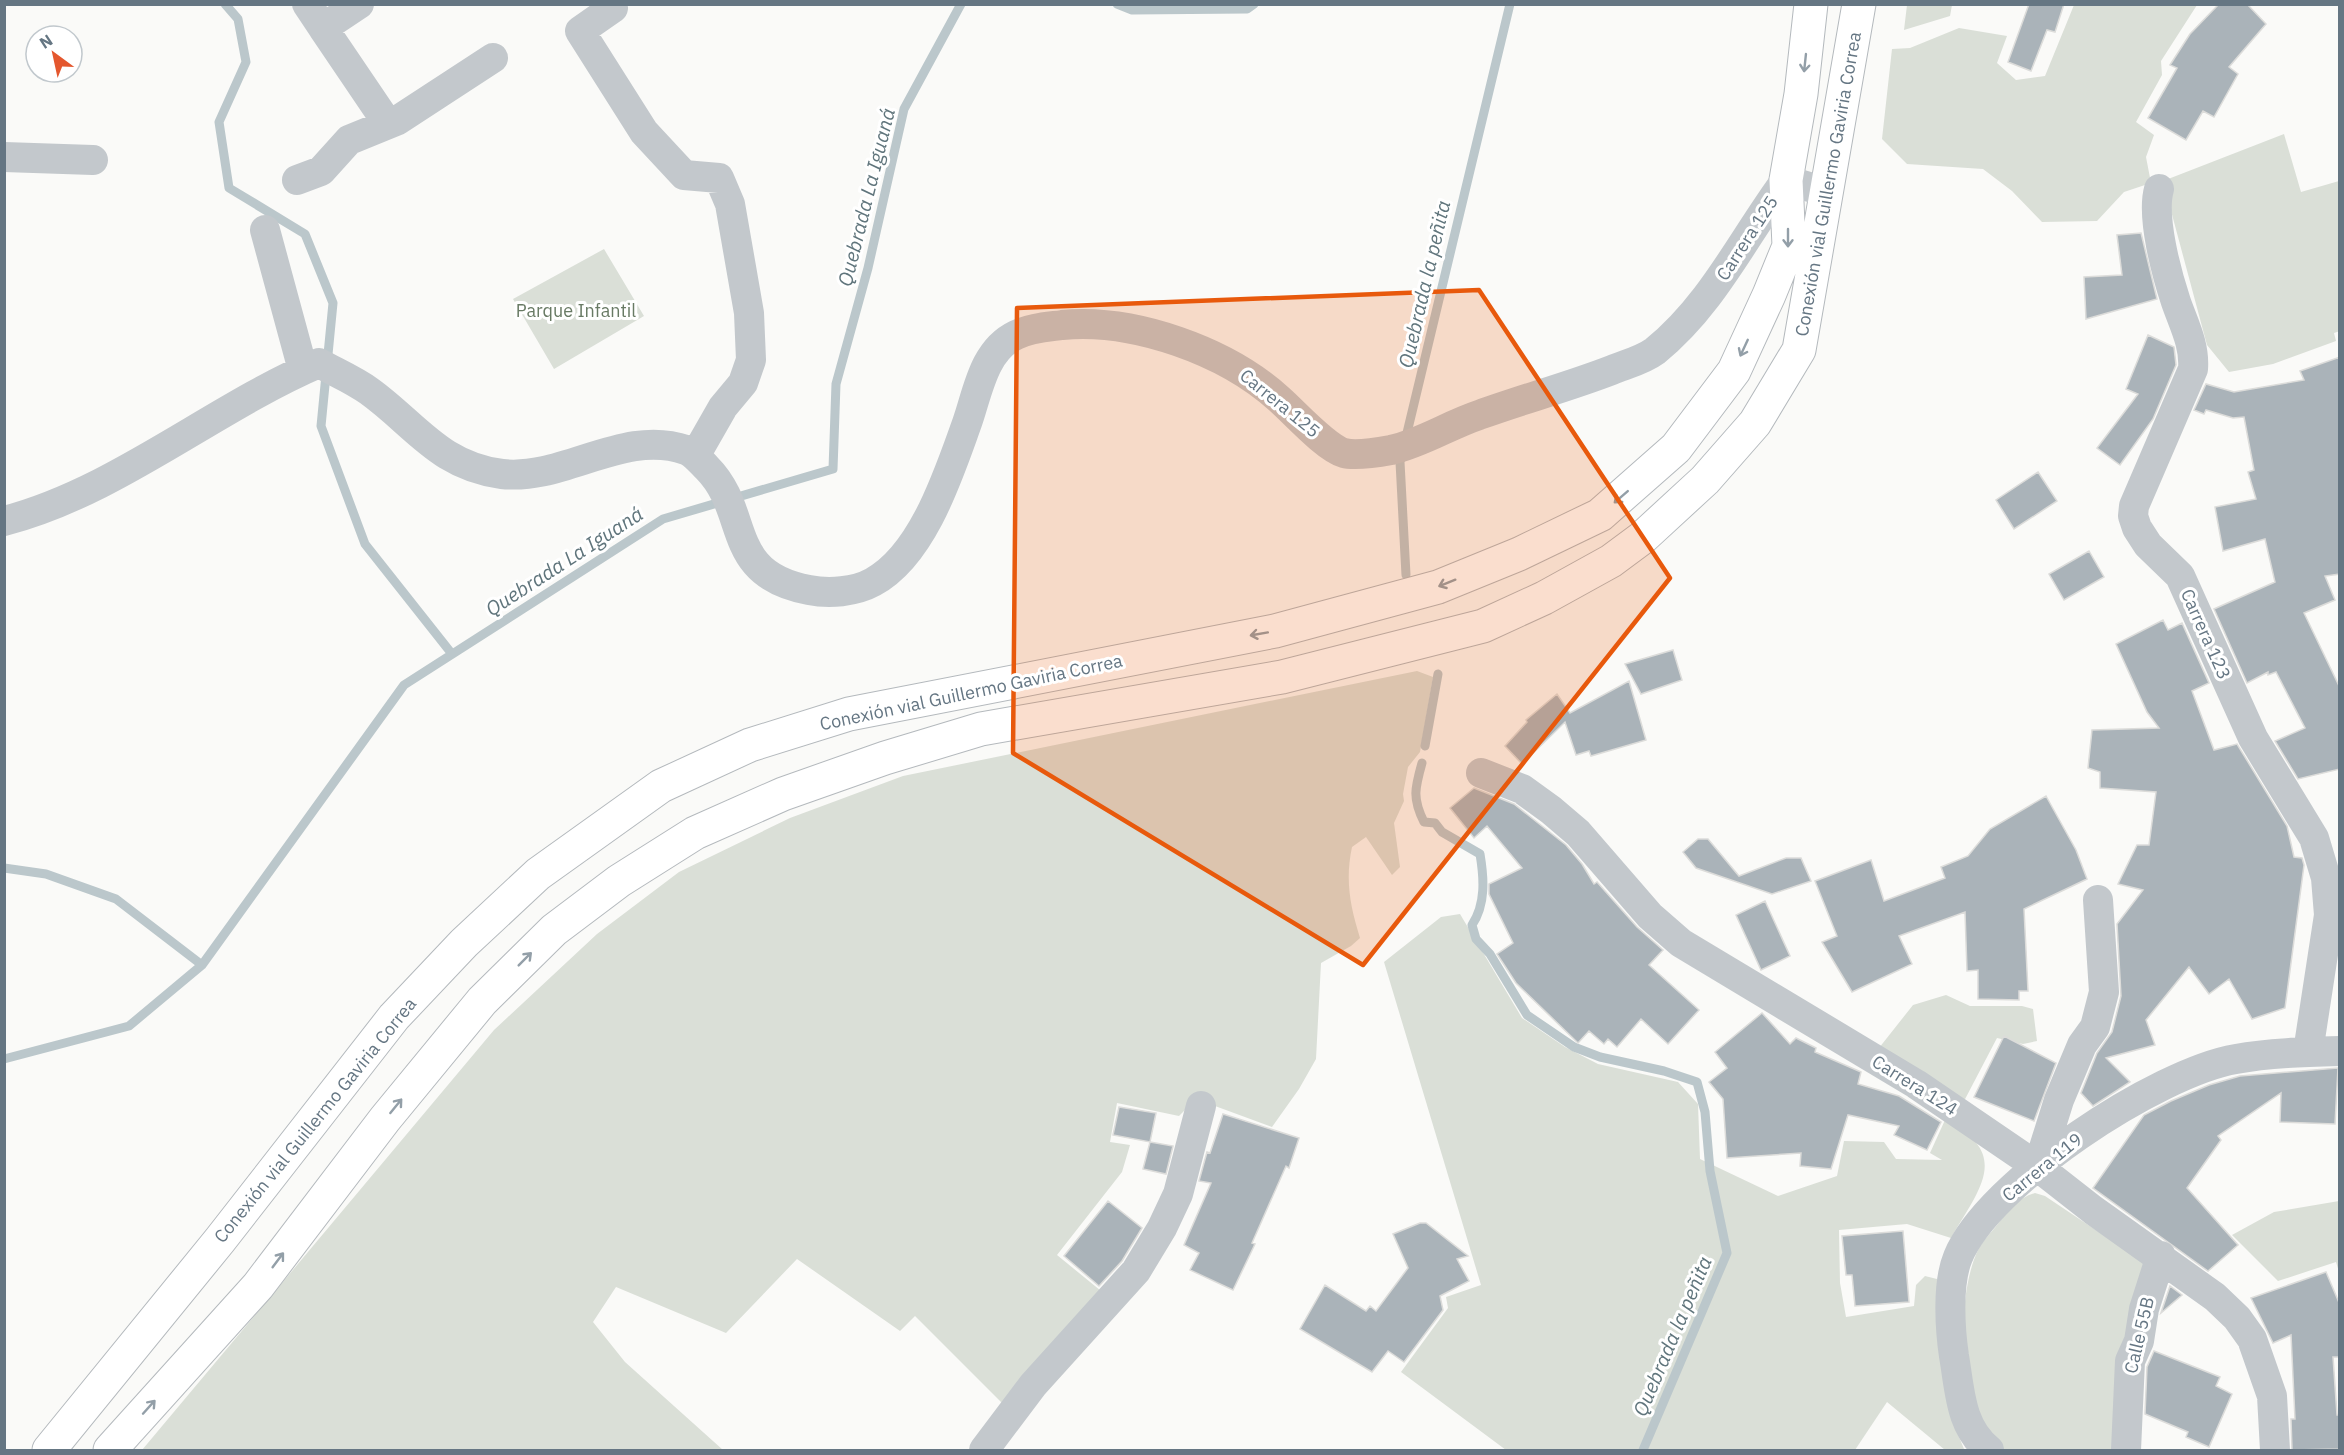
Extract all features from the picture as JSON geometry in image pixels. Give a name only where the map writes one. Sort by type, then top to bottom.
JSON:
[{"type":"highway","name":"Conexión vial Guillermo Gaviria Correa","points":[[49,1450],[212,1250],[394,1017],[464,943],[538,874],[661,786],[750,745],[849,714],[1313,622],[1438,587],[1519,554],[1600,515],[1676,448],[1734,371],[1789,246],[1786,180],[1802,94],[1811,4]]},
{"type":"highway","name":"Conexión vial Guillermo Gaviria Correa","points":[[110,1450],[258,1286],[385,1119],[482,1001],[554,930],[619,881],[695,833],[783,794],[885,758],[981,729],[1282,677],[1483,626],[1544,598],[1611,561],[1642,538],[1705,480],[1755,423],[1799,350],[1859,4]]},
{"type":"street","points":[[359,4],[315,16],[388,124]]},
{"type":"street","points":[[4,521],[30,514],[100,484],[252,394],[319,363],[371,392],[419,436],[445,455],[495,473],[518,475],[546,471],[650,444],[687,450],[695,456],[723,407],[743,383],[751,360],[749,313],[730,204],[719,178],[684,175],[644,132],[580,32],[613,8],[610,4]]},
{"type":"street","points":[[297,180],[321,171],[349,140],[388,124],[493,58]]},
{"type":"street","points":[[4,157],[93,160]]},
{"type":"street","points":[[1786,180],[1826,192]]},
{"type":"street","name":"Carrera 125","points":[[695,456],[720,481],[750,555],[776,579],[796,588],[817,592],[839,592],[873,582],[906,555],[927,518],[952,460],[987,364],[1013,336],[1035,329],[1070,325],[1116,327],[1159,336],[1228,362],[1248,374],[1313,432],[1345,454],[1390,450],[1478,415],[1523,402],[1650,355],[1689,320],[1724,275],[1756,221],[1786,180]]},
{"type":"street","name":"Carrera 123","points":[[2158,189],[2156,209],[2171,287],[2194,352],[2193,369],[2134,506],[2133,516],[2136,528],[2148,545],[2180,576],[2253,738],[2314,838],[2326,878],[2329,915],[2308,1052]]},
{"type":"street","points":[[265,230],[303,370]]},
{"type":"street","name":"Carrera 124","points":[[1482,773],[1522,789],[1578,833],[1650,916],[1681,943],[1916,1084],[2038,1167],[2093,1210],[2161,1256],[2215,1297],[2237,1318],[2252,1339],[2272,1396],[2275,1450]]},
{"type":"street","points":[[2038,1167],[2059,1100],[2082,1045],[2095,1027],[2104,992],[2098,900]]},
{"type":"street","name":"Carrera 119","points":[[1989,1450],[1978,1442],[1972,1432],[1962,1405],[1953,1345],[1951,1295],[1957,1258],[1978,1225],[2001,1198],[2094,1125],[2138,1097],[2176,1079],[2234,1059],[2340,1051]]},
{"type":"street","points":[[984,1450],[1034,1385],[1101,1307],[1120,1291],[1141,1262],[1162,1228],[1178,1194],[1201,1106]]},
{"type":"street","name":"Calle 55B","points":[[2126,1450],[2130,1361],[2139,1341],[2144,1309],[2161,1256]]},
{"type":"highlighted area","points":[[1479,290],[1670,578],[1363,965],[1013,753],[1017,308]]},
{"type":"green space","points":[[1907,4],[1952,5],[1950,16],[1904,30]]},
{"type":"green space","points":[[2074,5],[2197,5],[2161,61],[2162,75],[2136,122],[2154,135],[2146,157],[2151,183],[2124,192],[2097,221],[2042,222],[2012,191],[1983,169],[1907,164],[1882,139],[1892,49],[1910,48],[1959,28],[2007,36],[1997,63],[2016,80],[2045,76]]},
{"type":"green space","points":[[2284,134],[2301,192],[2339,181],[2340,331],[2334,333],[2336,341],[2273,364],[2229,372],[2207,345],[2163,181]]},
{"type":"green space","name":"Parque Infantil","points":[[604,249],[644,316],[554,369],[513,299]]},
{"type":"green space","points":[[1417,671],[1433,677],[1420,752],[1408,767],[1403,794],[1404,801],[1394,823],[1400,867],[1392,875],[1366,837],[1352,847],[1349,871],[1350,893],[1360,938],[1351,946],[1321,963],[1316,1059],[1299,1089],[1272,1127],[1196,1099],[1179,1116],[1117,1103],[1110,1142],[1130,1145],[1122,1172],[1057,1255],[1106,1295],[1003,1404],[915,1316],[900,1331],[797,1259],[726,1333],[616,1287],[593,1322],[625,1362],[723,1450],[142,1450],[494,1030],[597,934],[679,872],[790,818],[903,776]]},
{"type":"green space","points":[[1460,914],[1522,1018],[1565,1047],[1598,1064],[1678,1082],[1698,1104],[1700,1159],[1778,1196],[1837,1176],[1844,1141],[1884,1142],[1896,1159],[1942,1160],[1930,1153],[1945,1120],[1966,1133],[1979,1146],[1984,1159],[1984,1173],[1971,1204],[1951,1238],[1907,1224],[1839,1230],[1840,1283],[1846,1317],[1914,1306],[1916,1285],[1925,1276],[1937,1279],[1941,1291],[1952,1420],[1964,1449],[1945,1450],[1887,1402],[1855,1450],[1506,1450],[1401,1372],[1448,1308],[1446,1297],[1481,1285],[1384,962],[1441,917]]},
{"type":"green space","points":[[1946,995],[1970,1006],[2022,1006],[2033,1009],[2037,1041],[2023,1044],[1997,1038],[1963,1103],[1879,1048],[1913,1005]]},
{"type":"green space","points":[[2035,1193],[2045,1196],[2148,1265],[2120,1450],[2004,1450],[1989,1433],[1977,1410],[1969,1384],[1965,1355],[1965,1298],[1970,1272],[1984,1240],[2014,1206]]},
{"type":"green space","points":[[2339,1201],[2339,1272],[2336,1262],[2278,1281],[2232,1235],[2274,1212]]},
{"type":"building","points":[[2029,4],[2064,4],[2055,32],[2047,30],[2031,71],[2008,62]]},
{"type":"building","points":[[2219,4],[2247,4],[2266,24],[2229,67],[2238,74],[2214,117],[2203,111],[2186,140],[2148,118],[2177,68],[2170,65],[2190,34]]},
{"type":"building","points":[[2141,233],[2157,299],[2086,319],[2084,277],[2122,275],[2117,235]]},
{"type":"building","points":[[2148,335],[2174,347],[2176,365],[2153,419],[2120,465],[2097,448],[2138,394],[2126,389]]},
{"type":"building","points":[[2340,357],[2340,574],[2325,576],[2335,600],[2304,613],[2340,688],[2340,769],[2298,779],[2275,741],[2305,728],[2276,672],[2268,675],[2268,672],[2247,683],[2214,609],[2275,582],[2265,539],[2223,551],[2215,507],[2256,499],[2248,472],[2254,470],[2244,417],[2233,418],[2206,410],[2204,414],[2194,410],[2206,384],[2234,392],[2304,380],[2300,371]]},
{"type":"building","points":[[2038,472],[2057,501],[2014,529],[1996,500]]},
{"type":"building","points":[[2089,551],[2104,577],[2064,600],[2049,574]]},
{"type":"building","points":[[2163,620],[2168,630],[2182,623],[2209,683],[2192,691],[2214,750],[2237,744],[2287,826],[2294,857],[2302,858],[2304,865],[2285,1008],[2252,1019],[2229,979],[2209,994],[2189,967],[2146,1020],[2155,1045],[2106,1058],[2130,1082],[2093,1106],[2081,1093],[2097,1053],[2112,1032],[2121,996],[2117,924],[2143,890],[2118,884],[2137,845],[2149,845],[2156,792],[2100,788],[2100,772],[2088,768],[2092,730],[2159,728],[2147,712],[2116,644]]},
{"type":"building","points":[[1673,650],[1682,680],[1641,694],[1625,664]]},
{"type":"building","points":[[1629,681],[1646,740],[1591,756],[1589,751],[1576,755],[1565,722],[1522,764],[1505,746],[1527,722],[1526,720],[1557,694],[1570,713]]},
{"type":"building","points":[[1474,788],[1514,804],[1566,845],[1582,864],[1594,884],[1597,882],[1637,927],[1663,950],[1649,965],[1699,1010],[1668,1044],[1641,1019],[1617,1047],[1608,1039],[1604,1044],[1589,1031],[1578,1043],[1516,983],[1497,954],[1513,943],[1489,894],[1489,884],[1522,868],[1487,826],[1474,838],[1450,808]]},
{"type":"building","points":[[2046,796],[2076,850],[2087,879],[2024,909],[2028,991],[2019,991],[2019,1000],[1978,999],[1978,970],[1967,971],[1965,912],[1899,936],[1912,964],[1852,992],[1822,942],[1837,936],[1815,881],[1871,860],[1884,901],[1945,878],[1941,867],[1968,856],[1990,829]]},
{"type":"building","points":[[1698,839],[1708,839],[1739,876],[1786,858],[1801,858],[1811,881],[1772,894],[1696,868],[1683,852]]},
{"type":"building","points":[[1765,901],[1790,956],[1761,970],[1736,915]]},
{"type":"building","points":[[1762,1013],[1790,1044],[1796,1038],[1816,1048],[1815,1052],[1861,1072],[1858,1084],[1899,1096],[1941,1122],[1927,1150],[1894,1135],[1899,1126],[1848,1115],[1831,1169],[1800,1166],[1801,1153],[1727,1158],[1723,1099],[1709,1082],[1727,1068],[1715,1052]]},
{"type":"building","points":[[2004,1036],[2056,1063],[2034,1121],[1974,1097]]},
{"type":"building","points":[[2338,1068],[2335,1124],[2280,1122],[2281,1093],[2218,1136],[2221,1140],[2187,1188],[2238,1245],[2208,1271],[2093,1188],[2144,1115],[2171,1101],[2209,1085],[2240,1076]]},
{"type":"building","points":[[1119,1107],[1156,1113],[1150,1142],[1113,1135]]},
{"type":"building","points":[[1223,1114],[1299,1138],[1289,1168],[1286,1166],[1252,1243],[1255,1244],[1233,1290],[1190,1270],[1199,1253],[1184,1245],[1211,1183],[1199,1181],[1207,1152],[1210,1153]]},
{"type":"building","points":[[1150,1142],[1173,1146],[1166,1174],[1143,1169]]},
{"type":"building","points":[[1108,1201],[1142,1228],[1122,1261],[1099,1286],[1064,1256]]},
{"type":"building","points":[[1420,1223],[1426,1223],[1468,1256],[1457,1259],[1469,1281],[1440,1296],[1443,1310],[1404,1362],[1388,1351],[1372,1372],[1300,1329],[1325,1285],[1366,1311],[1370,1306],[1376,1311],[1408,1268],[1393,1234]]},
{"type":"building","points":[[1903,1231],[1909,1302],[1855,1306],[1852,1275],[1846,1275],[1842,1236]]},
{"type":"building","points":[[2326,1272],[2340,1305],[2340,1357],[2333,1357],[2337,1415],[2340,1415],[2340,1449],[2292,1450],[2291,1419],[2295,1419],[2291,1335],[2273,1343],[2251,1298]]},
{"type":"building","points":[[2170,1286],[2182,1295],[2161,1313]]},
{"type":"building","points":[[2154,1351],[2220,1377],[2216,1386],[2232,1394],[2209,1447],[2186,1437],[2188,1432],[2145,1414],[2147,1367]]},
{"type":"waterway","points":[[225,4],[238,19],[246,62],[219,122],[229,188],[305,234],[333,303],[321,426],[365,544],[452,654]]},
{"type":"waterway","name":"Quebrada La Iguaná","points":[[4,1059],[129,1026],[202,965],[404,685],[663,519],[833,469],[836,384],[868,268],[904,109],[961,4]]},
{"type":"waterway","name":"Quebrada La Iguaná","points":[[1117,4],[1132,10],[1247,9],[1254,4]]},
{"type":"waterway","name":"Quebrada la peñita","points":[[1406,575],[1400,462],[1510,4]]},
{"type":"waterway","name":"Quebrada la peñita","points":[[1425,746],[1438,674]]},
{"type":"waterway","name":"Quebrada la peñita","points":[[1422,763],[1416,793],[1420,814],[1424,822],[1435,823],[1442,832],[1480,854],[1483,881],[1482,900],[1472,925],[1476,939],[1490,954],[1527,1015],[1574,1047],[1600,1057],[1664,1071],[1697,1082],[1705,1112],[1710,1171],[1727,1253],[1643,1450]]},
{"type":"waterway","points":[[4,868],[46,874],[116,899],[202,965]]}]
